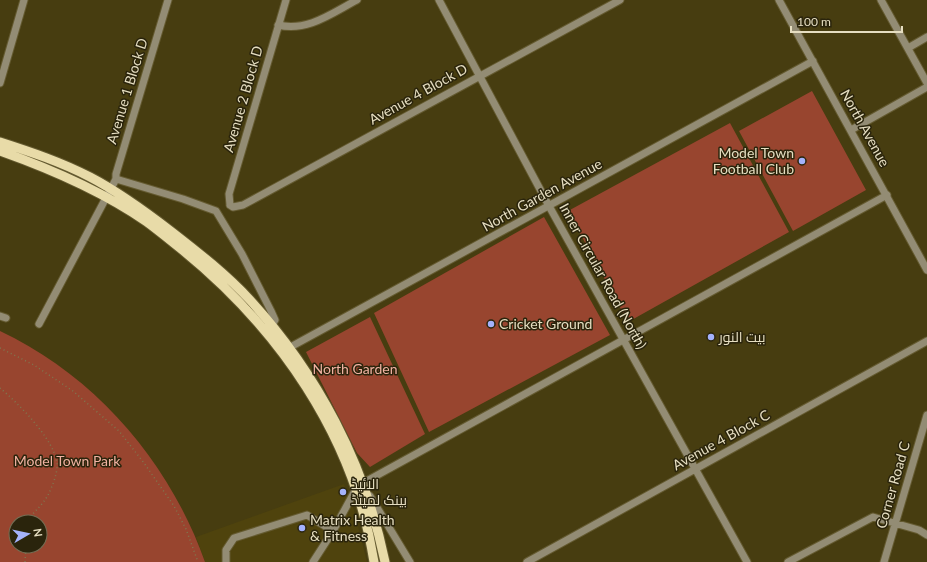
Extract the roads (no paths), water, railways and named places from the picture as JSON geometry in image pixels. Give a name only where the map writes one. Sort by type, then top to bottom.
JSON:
[{"type":"main road","points":[[0,142],[62,163],[111,188],[151,216],[220,270],[249,299],[272,326],[339,428],[360,486],[374,515],[385,562]]},
{"type":"main road","points":[[0,151],[58,173],[106,197],[147,222],[214,276],[286,349]]},
{"type":"main road","points":[[360,486],[374,558]]},
{"type":"street","points":[[0,83],[24,0]]},
{"type":"street","name":"Avenue 1 Block D","points":[[39,324],[116,179],[116,174],[168,0]]},
{"type":"street","name":"Avenue 2 Block D","points":[[230,205],[229,194],[286,0]]},
{"type":"street","points":[[278,25],[296,27],[304,26],[357,0]]},
{"type":"street","name":"Inner Circular Road (North)","points":[[439,0],[549,206],[694,470],[747,562]]},
{"type":"street","name":"Avenue 4 Block D","points":[[230,205],[232,207],[242,205],[620,0]]},
{"type":"street","name":"North Avenue","points":[[779,0],[927,270]]},
{"type":"street","points":[[881,0],[927,83]]},
{"type":"street","points":[[908,48],[927,37]]},
{"type":"street","name":"North Garden Avenue","points":[[286,349],[813,61]]},
{"type":"street","points":[[850,130],[927,87]]},
{"type":"street","points":[[116,179],[206,206],[219,214],[271,311],[275,320],[272,326]]},
{"type":"street","points":[[313,562],[360,486],[887,195]]},
{"type":"street","points":[[219,214],[230,205]]},
{"type":"street","name":"Avenue 4 Block C","points":[[527,562],[927,341]]},
{"type":"street","name":"Corner Road C","points":[[884,562],[927,415]]},
{"type":"street","points":[[360,486],[410,562]]},
{"type":"street","points":[[226,562],[226,550],[234,538],[307,515],[333,531]]},
{"type":"street","points":[[788,562],[867,519],[877,518],[896,523],[919,530],[927,535]]},
{"type":"street","points":[[366,562],[374,558]]},
{"type":"place","name":"Model Town Football Club","points":[[802,161]]},
{"type":"place","name":"Cricket Ground","points":[[491,324]]},
{"type":"place","name":"بیت النور","points":[[711,337]]},
{"type":"place","name":"الائیڈ بینک لمیٹڈ","points":[[343,492]]},
{"type":"place","name":"Matrix Health & Fitness","points":[[302,528]]},
{"type":"park label","name":"North Garden","points":[[355,369]]},
{"type":"park label","name":"Model Town Park","points":[[67,461]]}]
